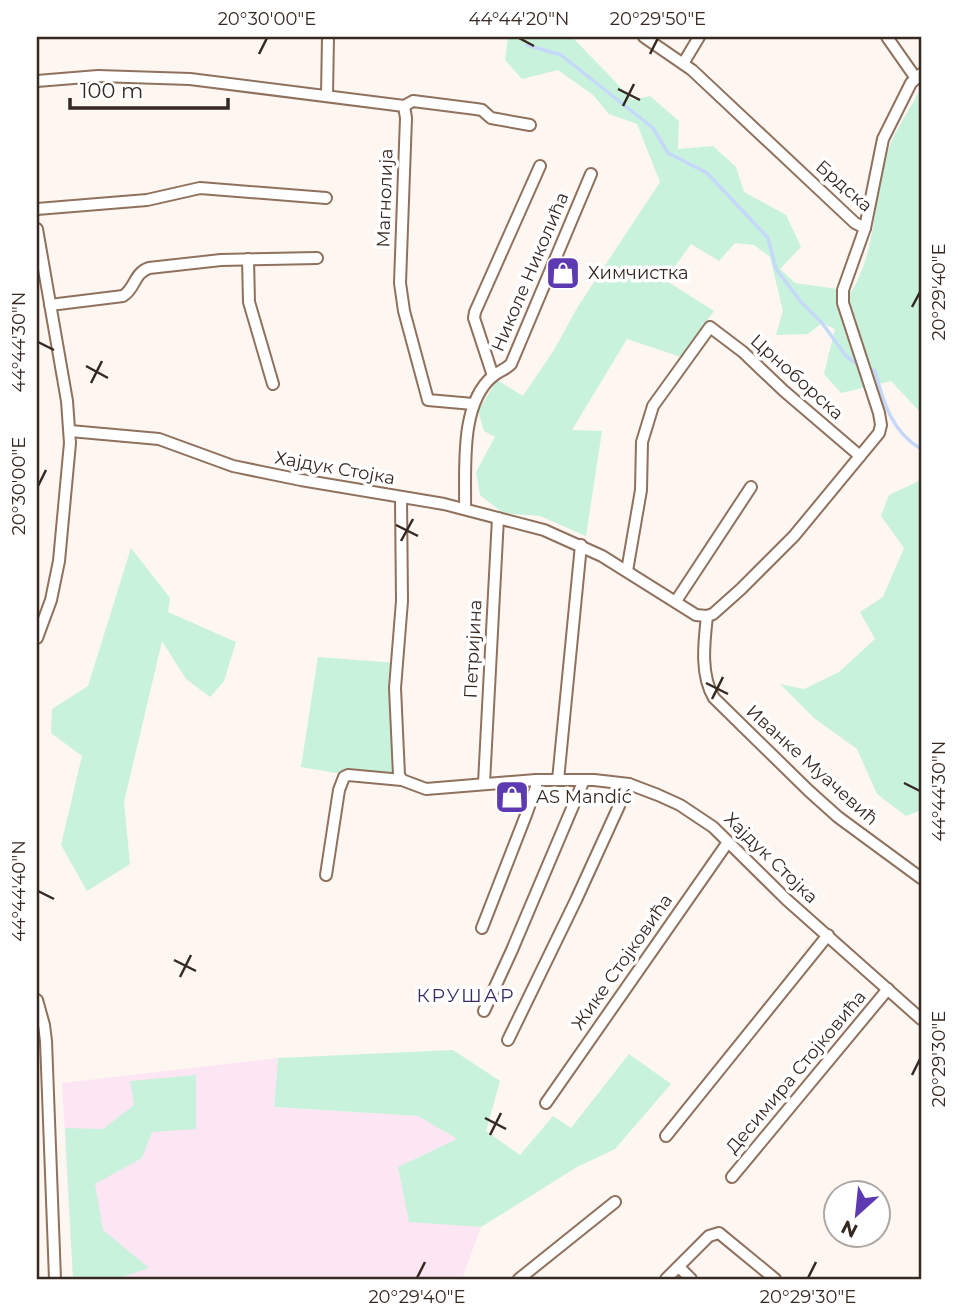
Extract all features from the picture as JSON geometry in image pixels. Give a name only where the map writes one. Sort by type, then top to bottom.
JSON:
[{"type":"street","points":[[327,37],[327,95]]},
{"type":"street","name":"Брдска","points":[[644,37],[684,62],[855,223],[864,228],[883,139],[918,75],[887,37]]},
{"type":"street","points":[[684,62],[699,37]]},
{"type":"street","points":[[37,81],[97,76],[190,79],[404,106],[413,102],[449,105],[482,110],[492,119],[530,125]]},
{"type":"street","name":"Магнолија","points":[[404,106],[406,118],[401,291],[426,397],[432,401],[473,404]]},
{"type":"street","name":"Николе Николића","points":[[493,376],[474,318],[475,312],[540,166]]},
{"type":"street","name":"Николе Николића","points":[[465,509],[467,431],[473,404],[493,376],[511,364],[591,174]]},
{"type":"street","points":[[37,209],[147,200],[200,188],[326,198]]},
{"type":"street","points":[[401,498],[465,509],[544,530],[581,545],[696,615],[713,614],[794,536],[875,438],[880,428],[874,396],[843,303],[843,295],[864,228]]},
{"type":"street","points":[[37,229],[70,431],[67,492],[59,561],[51,600],[37,638]]},
{"type":"street","points":[[50,305],[123,296],[140,272],[149,268],[248,259],[317,258]]},
{"type":"street","points":[[248,259],[250,302],[273,384]]},
{"type":"street","name":"Црноборска","points":[[627,571],[641,490],[642,442],[653,406],[710,327],[743,352],[860,456]]},
{"type":"street","name":"Хајдук Стојка","points":[[70,431],[159,439],[233,466],[401,498],[402,601],[395,688],[399,775],[402,780]]},
{"type":"street","points":[[676,601],[751,487]]},
{"type":"street","name":"Петријина","points":[[484,783],[498,518]]},
{"type":"street","points":[[558,780],[581,545]]},
{"type":"street","name":"Иванке Муачевић","points":[[707,616],[704,639],[706,678],[714,698],[828,808],[921,878]]},
{"type":"street","name":"Хајдук Стојка","points":[[326,875],[339,790],[344,777],[348,775],[402,780],[426,789],[536,780],[629,784],[680,805],[713,827],[787,900],[921,1019]]},
{"type":"street","points":[[482,928],[526,815],[536,780]]},
{"type":"street","points":[[484,1011],[584,780]]},
{"type":"street","points":[[508,1040],[582,889],[629,784]]},
{"type":"street","name":"Жике Стојковића","points":[[546,1103],[728,842]]},
{"type":"street","points":[[666,1136],[828,935]]},
{"type":"street","name":"Десимира Стојковића","points":[[732,1177],[888,989]]},
{"type":"street","points":[[37,1000],[44,1025],[42,1086],[55,1279]]},
{"type":"street","points":[[519,1279],[615,1202]]},
{"type":"street","points":[[666,1279],[709,1236],[719,1233],[775,1279]]},
{"type":"street","points":[[679,1267],[691,1279]]},
{"type":"shaded area","points":[[278,1058],[274,1107],[418,1116],[458,1139],[398,1167],[409,1221],[481,1227],[462,1279],[73,1279],[62,1083]]},
{"type":"green space","points":[[508,37],[572,37],[633,100],[650,96],[679,121],[678,149],[713,146],[736,167],[744,192],[786,215],[801,247],[780,269],[795,283],[852,291],[867,255],[880,182],[890,145],[921,87],[921,413],[891,381],[841,393],[824,374],[835,329],[822,323],[808,334],[776,335],[783,311],[770,257],[754,245],[735,243],[719,261],[691,244],[665,280],[714,311],[681,357],[627,339],[572,430],[602,431],[586,536],[540,516],[503,513],[480,495],[476,472],[495,437],[484,431],[478,411],[497,380],[523,396],[660,182],[637,124],[609,114],[593,95],[558,70],[522,79],[505,60]]},
{"type":"green space","points":[[921,480],[921,810],[906,816],[877,794],[857,749],[814,718],[780,684],[804,689],[839,672],[875,639],[860,612],[883,597],[904,548],[881,516],[889,495]]},
{"type":"green space","points":[[131,548],[170,598],[168,612],[236,642],[224,681],[210,697],[186,679],[162,641],[124,802],[130,864],[87,891],[61,845],[82,756],[51,733],[52,709],[88,686]]},
{"type":"green space","points":[[318,657],[397,663],[399,775],[348,775],[301,767]]},
{"type":"green space","points":[[453,1050],[500,1081],[486,1131],[520,1155],[553,1116],[571,1128],[629,1054],[671,1084],[615,1149],[577,1167],[481,1227],[409,1222],[398,1167],[457,1139],[418,1116],[274,1107],[278,1058]]},
{"type":"green space","points":[[196,1075],[196,1129],[152,1132],[142,1158],[95,1184],[103,1230],[149,1268],[117,1279],[73,1279],[65,1128],[103,1129],[134,1105],[130,1081]]},
{"type":"waterway","points":[[527,45],[561,55],[653,128],[668,153],[707,173],[768,238],[776,269],[846,356],[861,367]]},
{"type":"waterway","points":[[869,369],[875,371],[885,405],[896,425],[921,449]]},
{"type":"place","name":"Химчистка","points":[[563,273]]},
{"type":"place","name":"AS Mandić","points":[[512,797]]},
{"type":"district","name":"КРУШАР","points":[[466,995]]}]
